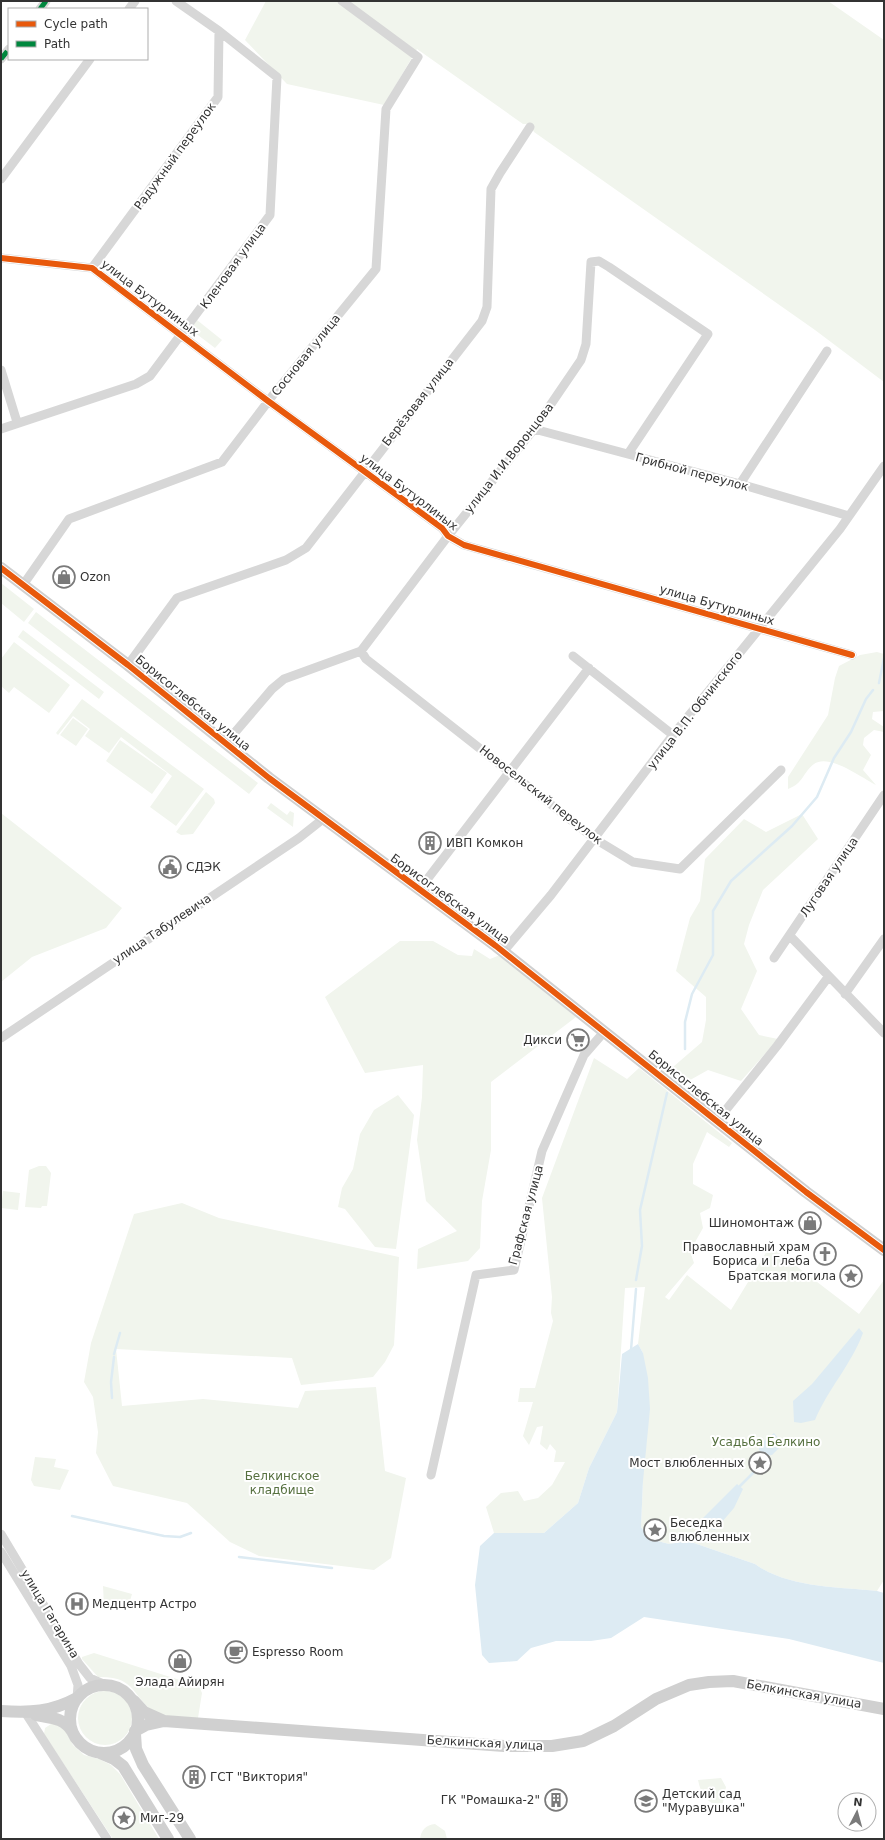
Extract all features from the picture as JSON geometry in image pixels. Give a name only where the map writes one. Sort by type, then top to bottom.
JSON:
[{"type":"street","points":[[176,1],[219,32]]},
{"type":"street","name":"Сосновая улица","points":[[23,586],[69,519],[222,462],[268,401],[376,269],[386,109],[418,57],[342,1]]},
{"type":"street","name":"Кленовая улица","points":[[1,429],[17,422],[143,380],[150,376],[270,215],[278,77],[219,32]]},
{"type":"street","name":"Радужный переулок","points":[[92,268],[218,97],[219,32]]},
{"type":"street","points":[[1,60],[8,50]]},
{"type":"street","points":[[1,179],[89,60]]},
{"type":"street","name":"Берёзовая улица","points":[[128,665],[177,598],[286,560],[306,548],[482,321],[487,307],[491,189],[530,127]]},
{"type":"street","name":"улица Бутурлиных","points":[[1,258],[92,268],[268,401],[442,528],[448,536],[464,545],[852,655]]},
{"type":"street","name":"улица И.И.Воронцова","points":[[361,651],[448,536],[534,429],[581,360],[586,344],[591,262],[598,261],[608,267],[708,334],[628,454]]},
{"type":"street","points":[[740,484],[827,351]]},
{"type":"street","points":[[1,370],[17,422]]},
{"type":"street","name":"Грибной переулок","points":[[534,429],[740,484],[849,516]]},
{"type":"street","name":"улица В.П. Обнинского","points":[[503,952],[551,895],[673,735],[849,516],[884,466]]},
{"type":"street","name":"Борисоглебская улица","points":[[1,568],[128,665],[225,744],[323,819],[503,952],[806,1192],[884,1250]]},
{"type":"street","points":[[225,744],[272,689],[284,679],[361,651]]},
{"type":"street","name":"Новосельский переулок","points":[[361,651],[366,659],[595,839],[632,862],[680,869],[781,770]]},
{"type":"street","points":[[572,656],[673,735]]},
{"type":"street","points":[[419,890],[589,668]]},
{"type":"street","name":"Луговая улица","points":[[774,958],[884,795]]},
{"type":"street","name":"улица Табулевича","points":[[1,1038],[300,838],[323,819]]},
{"type":"street","points":[[790,936],[884,1034]]},
{"type":"street","points":[[845,994],[884,939]]},
{"type":"street","points":[[717,1121],[777,1046],[829,976]]},
{"type":"street","name":"Графская улица","points":[[431,1476],[476,1275],[514,1270],[542,1151],[584,1055],[604,1032]]},
{"type":"street","name":"улица Гагарина","points":[[1,1534],[79,1664],[90,1678],[106,1685]]},
{"type":"street","name":"улица Гагарина","points":[[1,1552],[71,1666],[78,1685],[77,1698]]},
{"type":"street","name":"Белкинская улица","points":[[135,1732],[146,1725],[164,1721],[504,1746],[534,1747],[568,1745],[584,1741],[614,1726],[630,1714],[667,1694],[690,1685],[709,1682],[733,1682],[884,1709]]},
{"type":"street","points":[[1,1711],[26,1712],[48,1710],[62,1706],[77,1698],[90,1688],[106,1685],[123,1690],[135,1705],[138,1714],[135,1732],[136,1749],[141,1761],[190,1839]]},
{"type":"street","name":"Белкинская улица","points":[[129,1696],[144,1712],[164,1721]]},
{"type":"street","points":[[73,1732],[71,1715],[77,1698]]},
{"type":"street","points":[[26,1712],[60,1719],[68,1723],[78,1741],[86,1747],[114,1759],[123,1766],[168,1839]]},
{"type":"street","points":[[26,1712],[107,1839]]},
{"type":"street","points":[[95,1751],[106,1752],[118,1750],[128,1743],[135,1732]]},
{"type":"green space","points":[[266,1],[828,1],[884,40],[884,382],[815,330],[534,132],[530,124],[523,124],[417,49],[384,105],[287,84],[245,40]]},
{"type":"green space","points":[[197,320],[222,340],[215,348],[190,329]]},
{"type":"green space","points":[[1,583],[34,609],[24,622],[1,603]]},
{"type":"green space","points":[[36,612],[258,783],[249,794],[28,623]]},
{"type":"green space","points":[[23,630],[104,692],[99,699],[18,637]]},
{"type":"green space","points":[[14,642],[70,685],[49,713],[14,687],[9,693],[1,686],[1,659]]},
{"type":"green space","points":[[877,652],[884,654],[884,711],[873,712],[872,719],[884,727],[884,732],[874,730],[864,738],[863,745],[871,755],[863,770],[876,785],[837,764],[820,761],[810,767],[797,784],[788,789],[788,777],[828,715],[835,678],[839,666],[860,655]]},
{"type":"green space","points":[[82,699],[204,789],[176,826],[150,807],[172,776],[121,737],[109,753],[85,736],[90,729],[73,716],[58,735],[56,733]]},
{"type":"green space","points":[[73,718],[88,729],[76,746],[60,735]]},
{"type":"green space","points":[[120,740],[167,773],[152,794],[106,761]]},
{"type":"green space","points":[[206,792],[214,799],[215,803],[193,834],[181,835],[176,832]]},
{"type":"green space","points":[[271,803],[287,815],[290,811],[294,813],[293,827],[267,808]]},
{"type":"green space","points":[[1,813],[122,908],[106,928],[32,957],[1,982]]},
{"type":"green space","points":[[802,814],[818,839],[763,890],[749,925],[744,944],[757,971],[741,1009],[759,1035],[778,1039],[741,1081],[708,1070],[683,1084],[673,1067],[702,1042],[706,1020],[706,997],[676,971],[690,918],[700,901],[705,859],[744,819],[766,832]]},
{"type":"green space","points":[[400,941],[433,941],[458,955],[472,956],[474,949],[490,959],[500,955],[576,1017],[491,1082],[491,1150],[482,1201],[480,1248],[468,1261],[417,1269],[418,1249],[457,1231],[426,1201],[417,1140],[422,1097],[423,1065],[365,1073],[325,997]]},
{"type":"green space","name":"Усадьба Белкино","points":[[594,1058],[627,1079],[639,1068],[732,1143],[729,1147],[707,1132],[693,1164],[693,1184],[713,1195],[710,1208],[700,1213],[703,1228],[690,1251],[694,1263],[665,1297],[669,1300],[687,1275],[731,1310],[770,1246],[859,1314],[884,1280],[884,1580],[877,1591],[830,1587],[798,1582],[782,1578],[755,1564],[688,1541],[669,1544],[650,1539],[641,1527],[643,1481],[643,1353],[638,1344],[645,1287],[625,1288],[617,1412],[589,1468],[578,1503],[544,1533],[494,1533],[486,1507],[501,1493],[518,1491],[524,1501],[538,1498],[552,1485],[565,1462],[554,1462],[556,1451],[550,1444],[547,1450],[540,1444],[543,1426],[537,1427],[529,1445],[523,1436],[533,1402],[518,1402],[520,1388],[535,1388],[553,1321],[551,1313],[552,1297],[542,1198]]},
{"type":"green space","points":[[398,1095],[414,1115],[396,1249],[375,1247],[345,1209],[338,1207],[342,1188],[353,1169],[360,1134],[374,1110]]},
{"type":"green space","points":[[39,1166],[46,1166],[51,1173],[47,1206],[42,1206],[41,1208],[25,1207],[29,1170]]},
{"type":"green space","points":[[3,1191],[20,1193],[18,1210],[1,1208]]},
{"type":"green space","name":"Белкинское кладбище","points":[[182,1203],[219,1218],[399,1257],[394,1345],[385,1362],[373,1377],[301,1385],[292,1358],[116,1349],[122,1406],[203,1399],[298,1408],[305,1391],[376,1387],[385,1471],[406,1478],[391,1558],[374,1570],[259,1556],[230,1542],[187,1503],[113,1486],[96,1453],[98,1432],[93,1397],[84,1382],[91,1343],[134,1214]]},
{"type":"green space","points":[[35,1457],[56,1459],[54,1467],[69,1470],[60,1490],[34,1486],[31,1480]]},
{"type":"green space","points":[[103,1586],[132,1594],[129,1604],[121,1602],[119,1610],[104,1606]]},
{"type":"green space","points":[[94,1653],[199,1686],[202,1693],[198,1718],[171,1718],[158,1715],[143,1702],[127,1684],[120,1680],[98,1677],[82,1659],[82,1657]]},
{"type":"green space","points":[[100,1691],[110,1691],[120,1695],[128,1703],[132,1713],[132,1723],[128,1733],[120,1741],[110,1745],[100,1745],[90,1741],[82,1733],[78,1723],[78,1713],[82,1703],[90,1695]]},
{"type":"green space","points":[[54,1722],[63,1726],[73,1745],[84,1755],[99,1759],[111,1765],[120,1774],[159,1839],[113,1839],[44,1734],[45,1728]]},
{"type":"green space","points":[[721,1778],[726,1787],[722,1807],[712,1803],[706,1798],[701,1790],[698,1780]]},
{"type":"green space","points":[[435,1824],[445,1831],[447,1839],[420,1839],[424,1828]]},
{"type":"shaded area","points":[[859,1328],[863,1333],[858,1345],[826,1398],[815,1420],[801,1423],[794,1422],[793,1401],[812,1384]]},
{"type":"shaded area","points":[[638,1344],[643,1353],[648,1378],[650,1409],[643,1481],[641,1527],[650,1539],[669,1544],[688,1541],[755,1564],[782,1578],[798,1582],[884,1593],[884,1663],[789,1639],[644,1617],[611,1638],[591,1641],[556,1641],[531,1648],[517,1661],[489,1663],[482,1655],[475,1585],[480,1546],[494,1533],[544,1533],[578,1503],[589,1468],[617,1412],[622,1354]]},
{"type":"shaded area","points":[[774,1433],[780,1440],[781,1446],[772,1455],[766,1456],[759,1450],[759,1445]]},
{"type":"shaded area","points":[[737,1484],[743,1489],[734,1508],[715,1530],[696,1525]]},
{"type":"waterway","points":[[879,683],[884,658]]},
{"type":"waterway","points":[[685,1049],[685,1022],[692,994],[713,955],[713,911],[731,881],[792,826],[817,797],[834,758],[851,732],[866,699],[873,690]]},
{"type":"waterway","points":[[636,1280],[642,1246],[640,1210],[667,1093]]},
{"type":"waterway","points":[[631,1350],[636,1289]]},
{"type":"waterway","points":[[114,1354],[120,1333]]},
{"type":"waterway","points":[[112,1398],[111,1382],[114,1357]]},
{"type":"waterway","points":[[740,1486],[756,1470],[763,1454]]},
{"type":"waterway","points":[[72,1516],[164,1536],[180,1537],[191,1533]]},
{"type":"waterway","points":[[239,1557],[332,1568]]},
{"type":"marked path","points":[[41,8],[46,1]]},
{"type":"marked path","points":[[1,59],[8,50]]},
{"type":"marked path","points":[[757,1460],[763,1467]]},
{"type":"cycle path","points":[[1,258],[92,268],[268,401],[442,528],[448,536],[464,545],[852,655]]},
{"type":"cycle path","points":[[1,568],[128,665],[269,778],[496,946],[806,1192],[884,1250]]},
{"type":"place","name":"Ozon","points":[[64,577]]},
{"type":"place","name":"ИВП Комкон","points":[[430,843]]},
{"type":"place","name":"СДЭК","points":[[170,867]]},
{"type":"place","name":"Дикси","points":[[578,1040]]},
{"type":"place","name":"Шиномонтаж","points":[[810,1223]]},
{"type":"place","name":"Православный храм Бориса и Глеба","points":[[825,1254]]},
{"type":"place","name":"Братская могила","points":[[851,1276]]},
{"type":"place","name":"Мост влюбленных","points":[[760,1463]]},
{"type":"place","name":"Беседка влюбленных","points":[[655,1530]]},
{"type":"place","name":"Медцентр Астро","points":[[77,1604]]},
{"type":"place","name":"Espresso Room","points":[[236,1652]]},
{"type":"place","name":"Элада Айирян","points":[[180,1661]]},
{"type":"place","name":"ГСТ \"Виктория\"","points":[[194,1777]]},
{"type":"place","name":"ГК \"Ромашка-2\"","points":[[556,1800]]},
{"type":"place","name":"Детский сад \"Муравушка\"","points":[[646,1801]]},
{"type":"place","name":"Миг-29","points":[[124,1818]]}]
